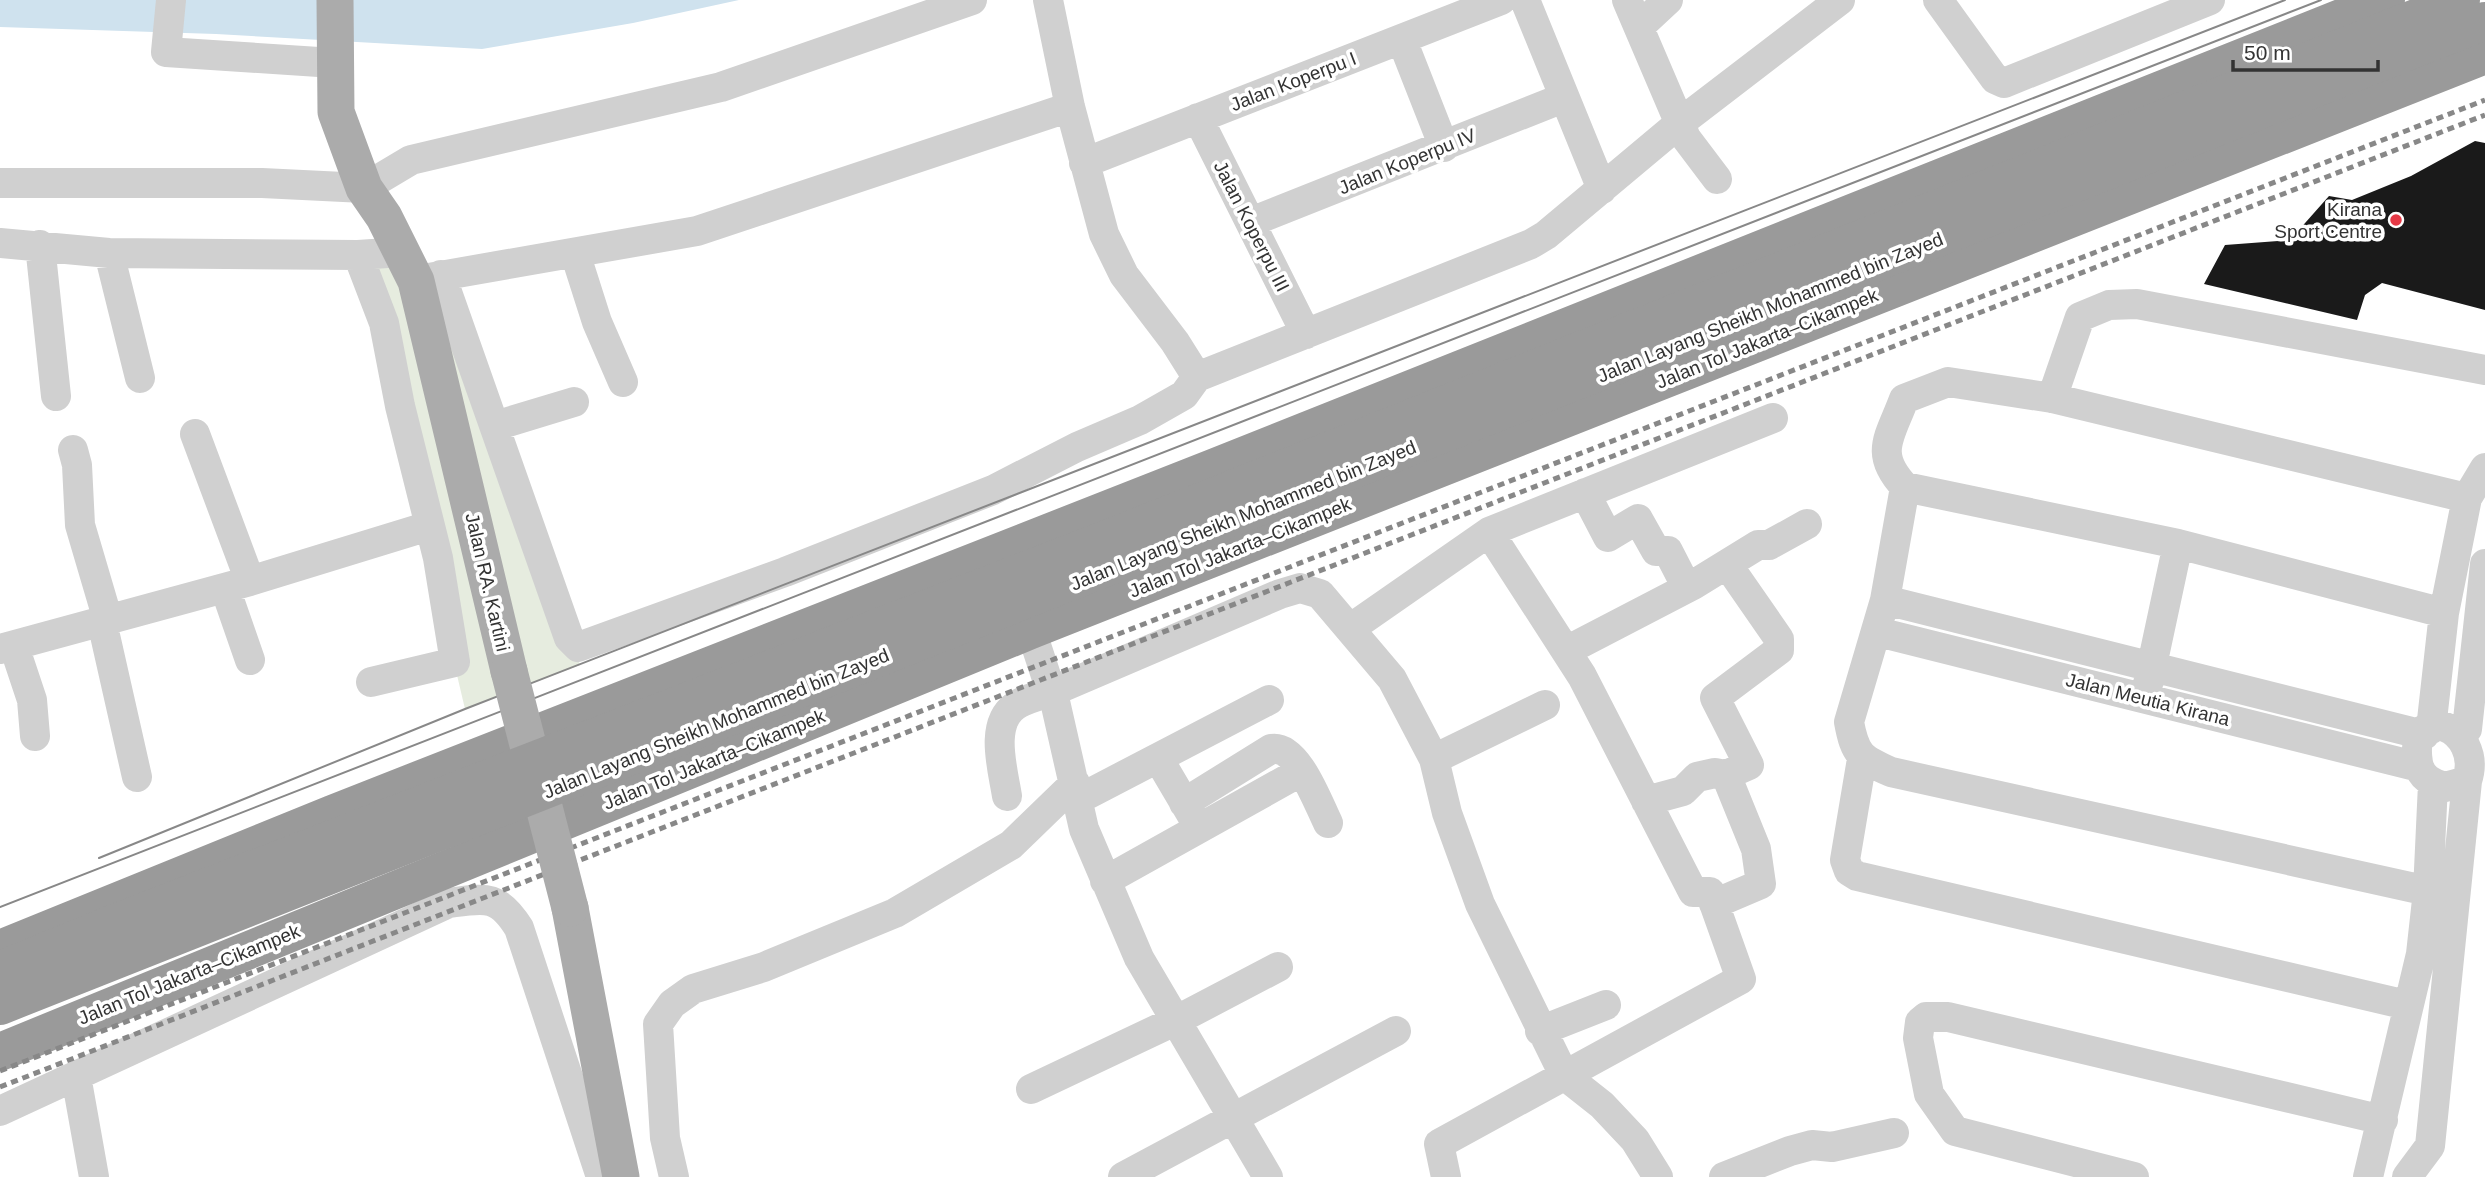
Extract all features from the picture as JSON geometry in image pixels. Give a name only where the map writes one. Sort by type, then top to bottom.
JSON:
[{"type":"highway","points":[[0,949],[332,814],[1226,463],[2386,0]]},
{"type":"highway","name":"Jalan Layang Sheikh Mohammed bin Zayed","points":[[0,970],[117,922],[1107,539],[2461,0]]},
{"type":"highway","name":"Jalan Layang Sheikh Mohammed bin Zayed","points":[[0,1006],[2485,21]]},
{"type":"highway","name":"Jalan Tol Jakarta–Cikampek","points":[[0,1052],[1031,629],[2485,55]]},
{"type":"main road","name":"Jalan RA. Kartini","points":[[335,0],[336,112],[364,188],[420,269],[509,671],[570,908],[621,1177]]},
{"type":"street","points":[[171,0],[166,52],[334,60]]},
{"type":"street","points":[[0,183],[262,183],[364,188],[411,160],[721,87],[972,0]]},
{"type":"street","points":[[1048,0],[1084,163],[1113,257],[1175,342],[1196,377]]},
{"type":"street","name":"Jalan Koperpu I","points":[[1084,163],[1501,0]]},
{"type":"street","points":[[1525,0],[1602,189]]},
{"type":"street","points":[[1627,0],[1686,138],[1717,179]]},
{"type":"street","points":[[1639,27],[1668,0]]},
{"type":"street","points":[[420,269],[495,426],[569,638],[578,647],[785,572],[993,490],[1077,447],[1140,420],[1184,395],[1196,377],[1531,244],[1602,189],[1681,122],[1840,0]]},
{"type":"street","points":[[1938,0],[1995,79],[2004,83],[2210,0]]},
{"type":"street","points":[[1402,40],[1444,147]]},
{"type":"street","name":"Jalan Koperpu IV","points":[[1251,222],[1563,98]]},
{"type":"street","points":[[0,243],[109,253],[358,255],[420,269],[575,253],[697,231],[1070,107]]},
{"type":"street","name":"Jalan Koperpu III","points":[[1198,118],[1306,334]]},
{"type":"street","points":[[40,245],[56,396]]},
{"type":"street","points":[[109,253],[140,378]]},
{"type":"street","points":[[575,253],[597,322],[624,382]]},
{"type":"street","points":[[358,255],[384,323],[400,406],[438,558],[455,662],[371,682]]},
{"type":"street","points":[[2052,398],[2080,317],[2109,305],[2137,304],[2485,370]]},
{"type":"street","points":[[2444,613],[2178,544],[1905,487],[1891,472],[1884,453],[1904,399],[1948,382],[2052,398],[2467,498]]},
{"type":"street","points":[[495,426],[575,402]]},
{"type":"street","points":[[1351,628],[1489,532],[1773,418]]},
{"type":"street","points":[[195,434],[238,584],[250,660]]},
{"type":"street","points":[[73,450],[77,465],[80,525],[105,621],[137,777]]},
{"type":"street","points":[[2407,1177],[2430,1146],[2435,956],[2428,891],[2426,775],[2417,750],[2428,732],[2444,613],[2467,498],[2485,468]]},
{"type":"street","points":[[1905,487],[1878,632],[1849,722],[1852,740],[1862,759],[1845,860],[1849,871],[1857,876],[2407,1005]]},
{"type":"street","points":[[1585,494],[1608,537],[1638,519],[1656,551],[1668,551],[1687,588]]},
{"type":"street","points":[[1566,651],[1687,588],[1758,545],[1769,545],[1807,524]]},
{"type":"street","points":[[35,736],[32,700],[7,647],[238,584],[429,526]]},
{"type":"street","points":[[1446,1177],[1439,1144],[1741,979],[1710,892],[1693,892],[1582,676],[1489,532]]},
{"type":"street","points":[[2144,698],[2178,544]]},
{"type":"street","points":[[1646,801],[1683,791],[1697,777],[1715,773],[1726,775],[1749,765],[1715,698],[1779,650],[1780,639],[1727,564]]},
{"type":"street","points":[[2368,1177],[2407,1005],[2435,956],[2476,760],[2485,564]]},
{"type":"street","points":[[1007,796],[1000,754],[1002,723],[1014,706],[1053,692],[1268,599],[1300,588],[1320,594],[1392,679],[1434,760],[1447,813],[1480,904],[1563,1075],[1602,1105],[1635,1140],[1658,1177]]},
{"type":"street","name":"Jalan Meutia Kirana","points":[[1878,632],[2144,698],[2426,775],[2445,787],[2476,760],[2443,724],[2428,732],[1885,600]]},
{"type":"street","points":[[1031,629],[1053,692],[1084,829],[1105,881],[1139,958],[1268,1177]]},
{"type":"street","points":[[674,1177],[665,1138],[658,1024],[672,1003],[693,989],[764,967],[895,913],[1011,845],[1076,792],[1158,758],[1269,700]]},
{"type":"street","points":[[1434,760],[1545,705]]},
{"type":"street","points":[[1184,803],[1271,749],[1280,747],[1302,771],[1328,824]]},
{"type":"street","points":[[1158,758],[1199,829]]},
{"type":"street","points":[[1862,759],[1891,772],[2428,891]]},
{"type":"street","points":[[1105,881],[1302,771]]},
{"type":"street","points":[[1714,904],[1761,884],[1756,849],[1726,775]]},
{"type":"street","points":[[0,1111],[449,903],[485,898],[506,908],[519,928],[601,1177]]},
{"type":"street","points":[[1031,1089],[1177,1020],[1278,967]]},
{"type":"street","points":[[1540,1031],[1606,1005]]},
{"type":"street","points":[[2134,1177],[1955,1131],[1929,1094],[1919,1047],[1920,1022],[1926,1017],[1948,1017],[2383,1120]]},
{"type":"street","points":[[1123,1177],[1396,1031]]},
{"type":"street","points":[[76,1076],[94,1177]]},
{"type":"street","points":[[1724,1177],[1790,1151],[1812,1146],[1832,1147],[1894,1133]]},
{"type":"shaded area","points":[[358,255],[441,275],[580,665],[465,709]]},
{"type":"water","points":[[0,0],[739,0],[633,23],[482,49],[216,34],[0,27]]},
{"type":"building","name":"Kirana Sport Centre","points":[[2475,141],[2485,143],[2485,310],[2382,283],[2365,295],[2357,320],[2204,284],[2225,245],[2290,240],[2329,196],[2352,200],[2411,176]]},
{"type":"tram line","points":[[99,858],[465,709],[2285,0]]},
{"type":"tram line","points":[[0,907],[2321,0]]},
{"type":"railway","points":[[0,1071],[2485,100]]},
{"type":"railway","points":[[0,1087],[2485,115]]},
{"type":"place","name":"Kirana Sport Centre","points":[[2396,220]]}]
